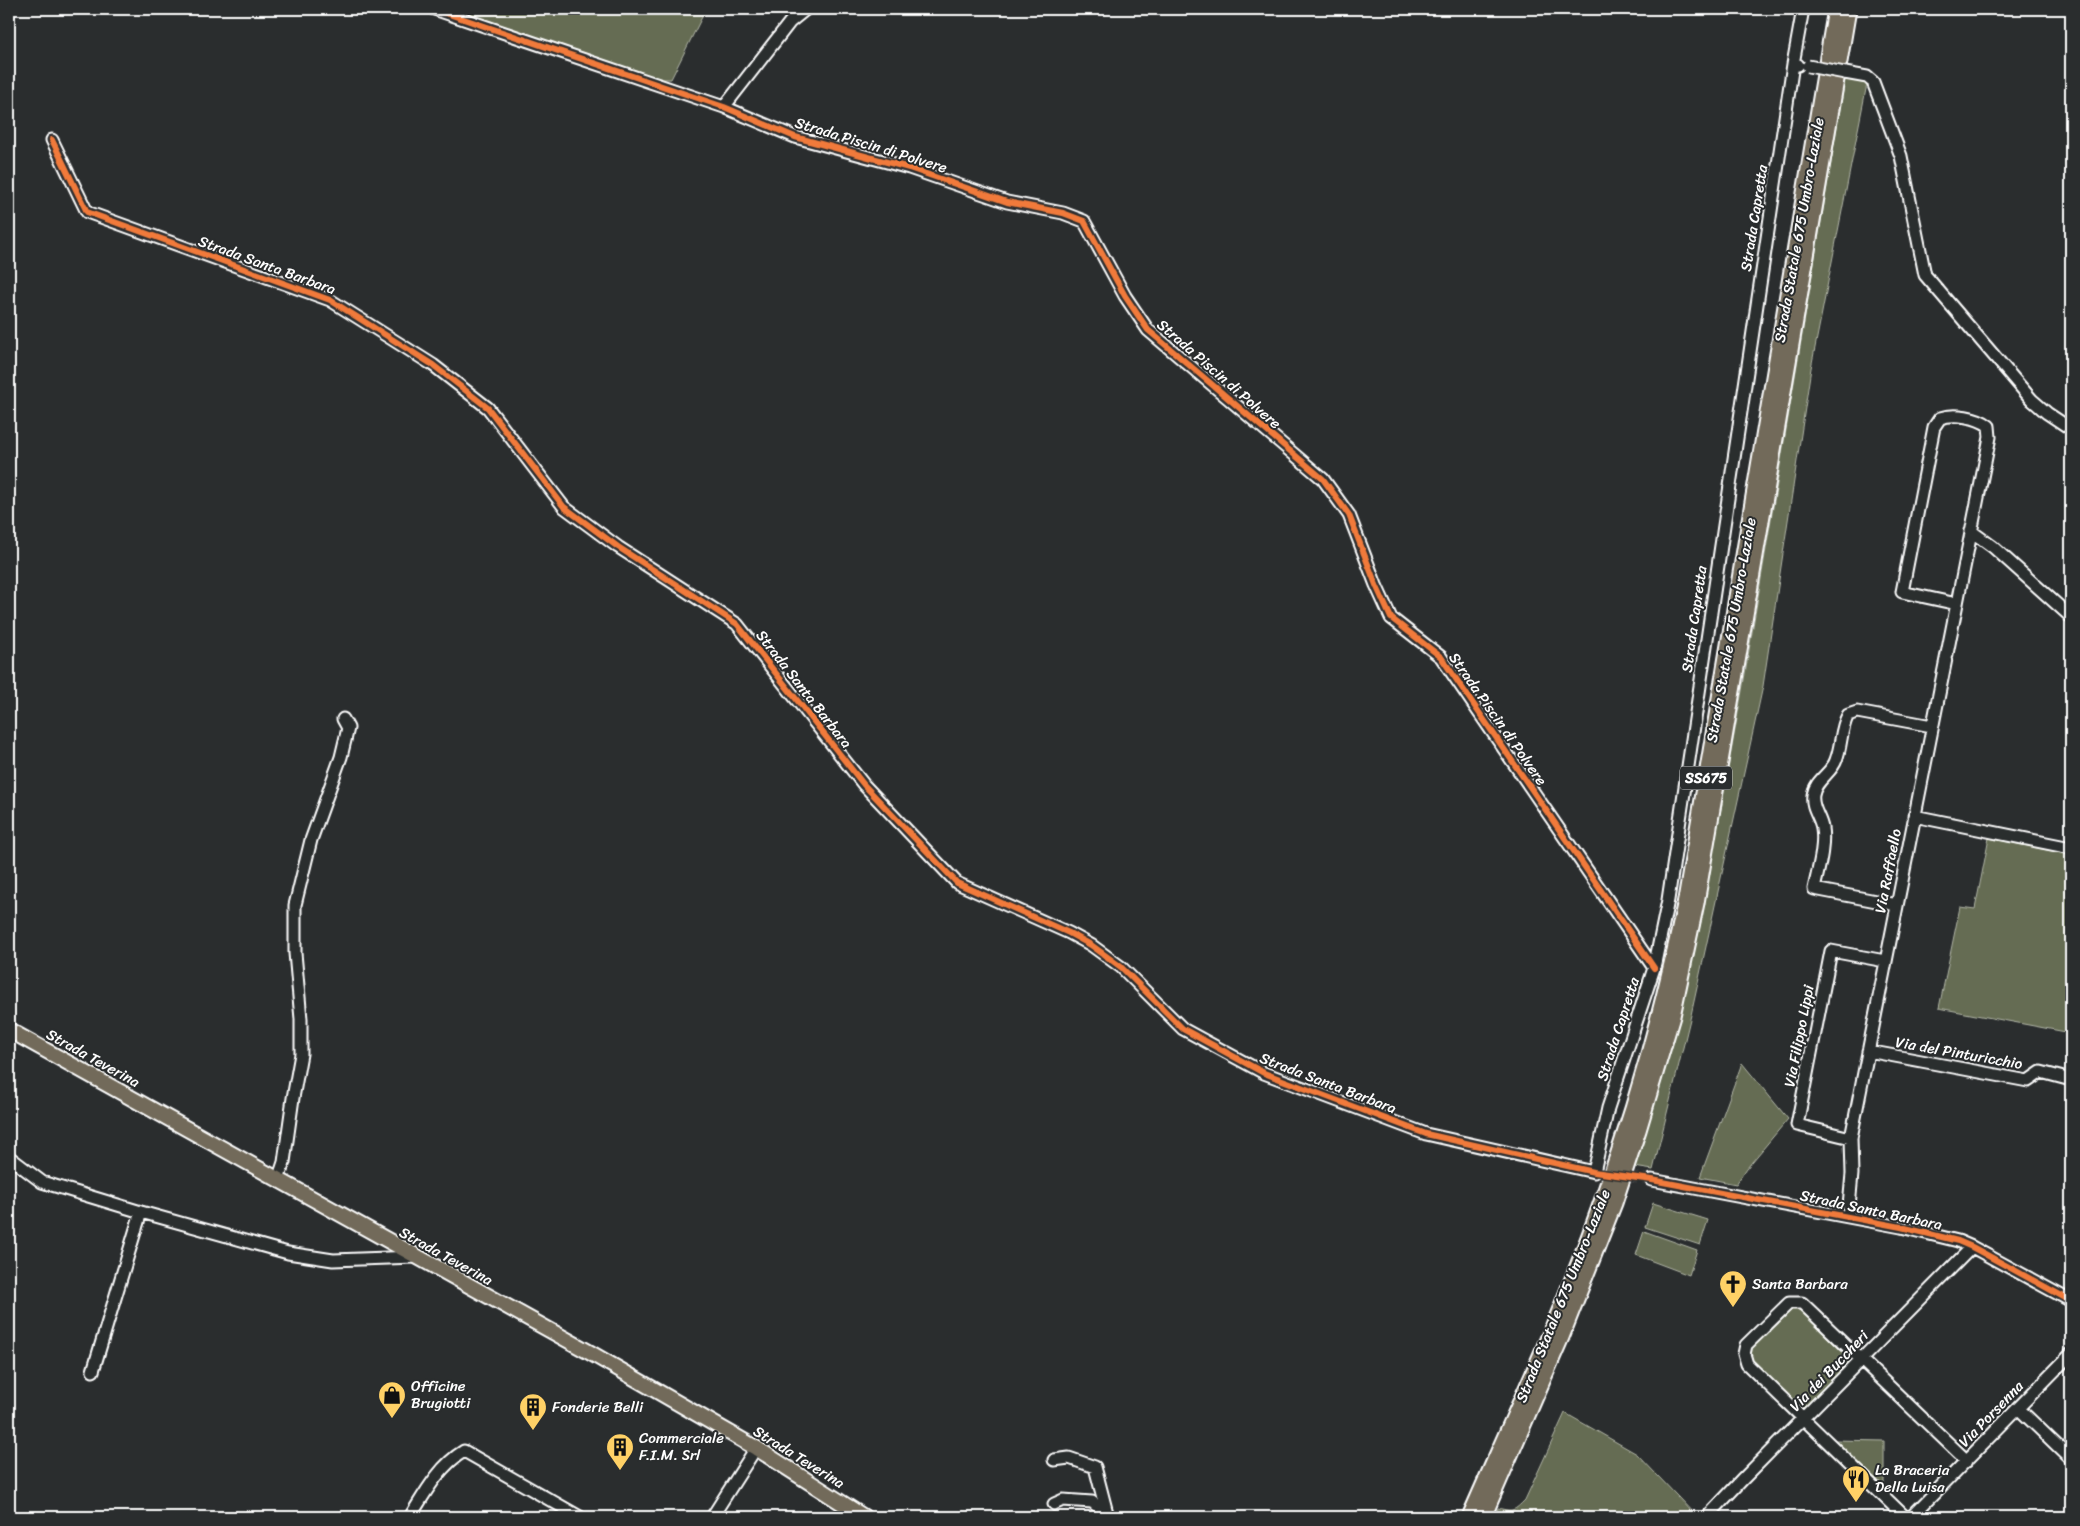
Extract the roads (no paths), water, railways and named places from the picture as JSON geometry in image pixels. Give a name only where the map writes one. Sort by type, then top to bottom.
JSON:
[{"type":"highway","name":"Strada Statale 675 Umbro-Laziale","points":[[1470,1517],[1550,1334],[1603,1199],[1646,1066],[1674,955],[1689,880],[1836,9]]},
{"type":"highway","name":"Strada Statale 675 Umbro-Laziale","points":[[1483,1517],[1591,1265],[1638,1130],[1672,1016],[1696,902],[1848,9]]},
{"type":"main road","name":"Strada Teverina","points":[[9,1030],[589,1352],[756,1448],[864,1517]]},
{"type":"street","name":"Strada Piscin di Polvere","points":[[434,9],[724,107],[795,136],[909,168],[1007,202],[1063,213],[1084,221],[1125,296],[1148,330],[1323,479],[1349,515],[1391,618],[1441,656],[1654,968]]},
{"type":"street","points":[[724,107],[790,22],[806,9]]},
{"type":"street","name":"Strada Capretta","points":[[1594,1172],[1608,1108],[1654,968],[1668,900],[1802,9]]},
{"type":"street","points":[[1793,64],[1867,77],[1872,82],[1901,156],[1925,275],[2032,400],[2046,413],[2071,429]]},
{"type":"street","name":"Strada Santa Barbara","points":[[52,140],[87,212],[330,300],[433,365],[488,408],[564,507],[618,546],[737,624],[864,785],[957,883],[1069,933],[1091,945],[1121,967],[1183,1028],[1264,1073],[1426,1134],[1594,1172]]},
{"type":"street","name":"Via Raffaello","points":[[1848,1217],[1852,1174],[1851,1138],[1885,961],[1957,604],[1970,532],[1990,436],[1989,426],[1983,421],[1949,415],[1940,418],[1934,427],[1902,592],[1957,604]]},
{"type":"street","points":[[1970,532],[1993,547],[2071,617]]},
{"type":"street","points":[[1897,905],[1814,889],[1823,840],[1822,826],[1813,803],[1813,793],[1836,761],[1842,725],[1848,716],[1857,712],[1932,726]]},
{"type":"street","points":[[278,1180],[284,1162],[301,1054],[301,1019],[295,953],[295,905],[311,840],[343,750],[348,728],[342,719]]},
{"type":"street","points":[[1914,816],[2071,848]]},
{"type":"street","name":"Via Filippo Lippi","points":[[1851,1138],[1797,1126],[1831,951],[1885,961]]},
{"type":"street","name":"Via del Pinturicchio","points":[[1868,1051],[2028,1081],[2041,1072],[2071,1080]]},
{"type":"street","points":[[9,1157],[42,1182],[288,1253],[333,1260],[415,1257]]},
{"type":"street","name":"Strada Santa Barbara","points":[[1652,1180],[1901,1227],[1958,1241],[2071,1301]]},
{"type":"street","points":[[93,1371],[141,1212]]},
{"type":"street","name":"Via dei Buccheri","points":[[1707,1517],[1972,1247]]},
{"type":"street","points":[[1905,1517],[1748,1364],[1744,1354],[1746,1345],[1789,1303],[1802,1303],[1967,1461]]},
{"type":"street","name":"Via Porsenna","points":[[1911,1517],[2071,1354]]},
{"type":"street","points":[[2018,1408],[2071,1459]]},
{"type":"street","points":[[712,1517],[756,1448]]},
{"type":"street","points":[[410,1517],[433,1480],[455,1456],[464,1451],[580,1517]]},
{"type":"street","points":[[1054,1460],[1069,1458],[1095,1467],[1108,1516]]},
{"type":"street","points":[[1054,1504],[1063,1500],[1092,1502],[1108,1516]]},
{"type":"tunnel","points":[[1594,1172],[1652,1180]]},
{"type":"place","name":"Santa Barbara","points":[[1733,1308]]},
{"type":"place","name":"Officine Brugiotti","points":[[392,1419]]},
{"type":"place","name":"Fonderie Belli","points":[[533,1431]]},
{"type":"place","name":"Commerciale F.I.M. Srl","points":[[620,1471]]},
{"type":"place","name":"La Braceria Della Luisa","points":[[1856,1503]]}]
